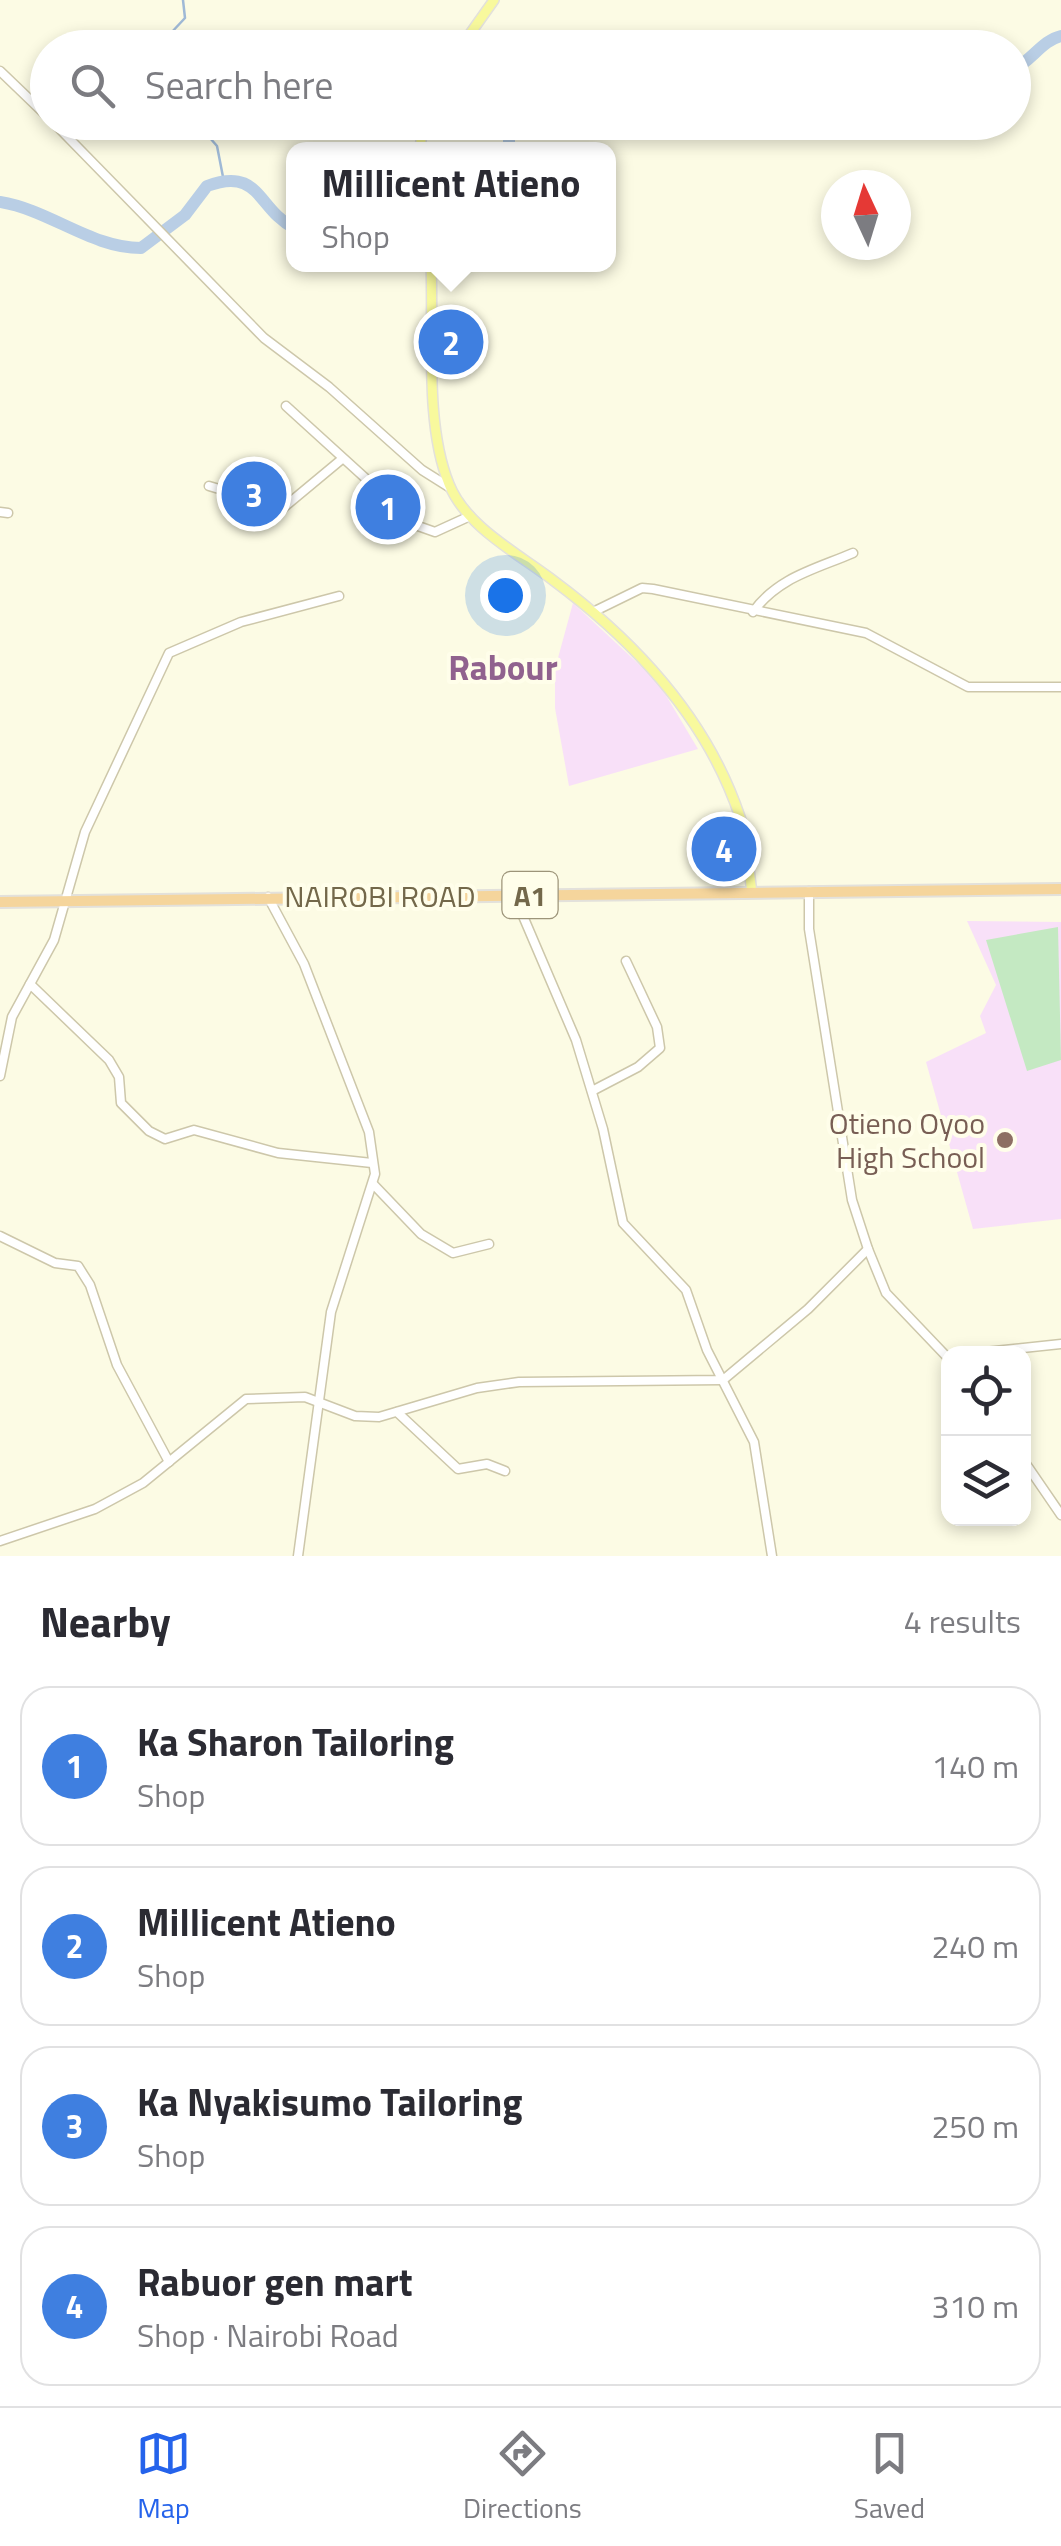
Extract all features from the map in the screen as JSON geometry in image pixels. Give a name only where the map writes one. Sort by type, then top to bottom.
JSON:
[{"type":"highway","name":"NAIROBI ROAD","points":[[0,902],[1061,890]]},
{"type":"main road","points":[[473,30],[494,0]]},
{"type":"main road","points":[[431,272],[438,434],[449,486],[470,516],[595,611],[667,684],[702,738],[742,821],[752,892]]},
{"type":"street","points":[[0,71],[30,100]]},
{"type":"street","points":[[70,140],[264,338],[329,388],[430,476],[449,486]]},
{"type":"street","points":[[286,406],[418,526],[435,532],[470,516]]},
{"type":"street","points":[[210,486],[283,508],[342,459]]},
{"type":"street","points":[[753,612],[763,597],[798,574],[854,553]]},
{"type":"street","points":[[595,611],[642,588],[866,633],[968,687],[1061,687]]},
{"type":"street","points":[[0,1076],[12,1018],[54,940],[85,832],[169,653],[241,622],[338,596]]},
{"type":"street","points":[[809,891],[809,929],[852,1200],[886,1293],[941,1351]]},
{"type":"street","points":[[514,896],[576,1040],[624,1224],[686,1290],[706,1350],[757,1453],[772,1556]]},
{"type":"street","points":[[268,897],[304,964],[369,1132],[374,1185],[331,1312],[322,1401],[298,1556]]},
{"type":"street","points":[[592,1091],[638,1068],[660,1048],[657,1027],[626,961]]},
{"type":"street","points":[[30,984],[110,1060],[119,1077],[122,1103],[165,1139],[194,1130],[278,1152],[372,1163]]},
{"type":"street","points":[[374,1185],[427,1239],[453,1254],[489,1244]]},
{"type":"street","points":[[0,1236],[55,1263],[78,1266],[90,1285],[117,1364],[169,1462]]},
{"type":"street","points":[[0,1541],[96,1509],[144,1483],[246,1399],[305,1396],[355,1416],[397,1412],[477,1388],[519,1382],[723,1380],[808,1309],[868,1249]]},
{"type":"street","points":[[1031,1347],[1061,1344]]},
{"type":"street","points":[[397,1412],[458,1469],[487,1464],[505,1470]]},
{"type":"street","points":[[1031,1471],[1061,1515]]},
{"type":"shaded area","points":[[573,603],[658,682],[698,749],[569,786],[555,708],[555,669]]},
{"type":"shaded area","name":"Otieno Oyoo High School","points":[[967,921],[1061,922],[1061,1219],[973,1229],[926,1062],[986,1033],[980,1016],[996,985]]},
{"type":"green space","points":[[1058,927],[1061,1060],[1027,1071],[986,940]]},
{"type":"waterway","points":[[174,30],[185,18],[183,0]]},
{"type":"waterway","points":[[1031,57],[1061,36]]},
{"type":"waterway","points":[[212,140],[217,146],[224,182]]},
{"type":"waterway","points":[[0,202],[105,242],[141,248],[185,215],[207,186],[238,181],[248,185],[286,223]]},
{"type":"place","name":"Millicent Atieno","points":[[451,342]]},
{"type":"place","name":"Ka Nyakisumo Tailoring","points":[[254,494]]},
{"type":"place","name":"Ka Sharon Tailoring","points":[[388,507]]},
{"type":"place","name":"Rabuor gen mart","points":[[724,849]]},
{"type":"place","name":"Otieno Oyoo High School","points":[[1005,1140]]},
{"type":"district","name":"Rabour","points":[[503,667]]}]
